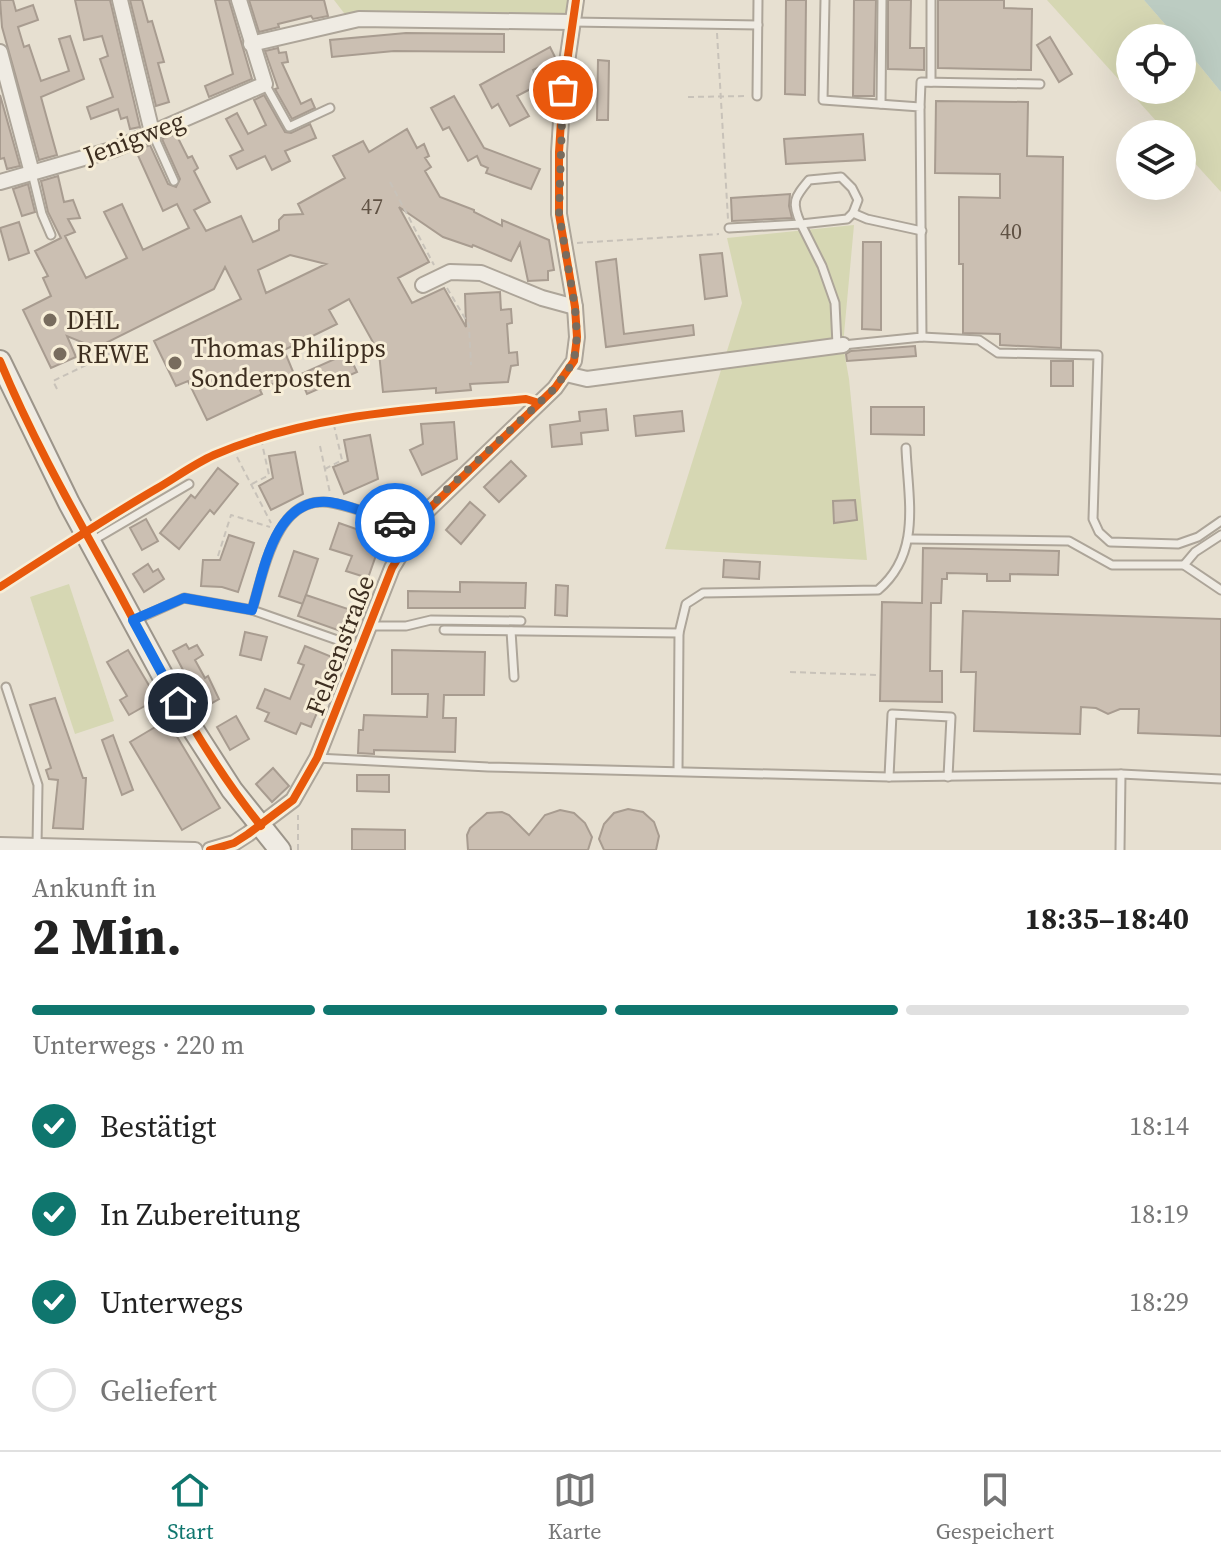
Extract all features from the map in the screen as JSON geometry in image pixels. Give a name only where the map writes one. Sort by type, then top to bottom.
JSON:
[{"type":"main road","points":[[0,361],[5,389],[193,731],[232,790],[280,850]]},
{"type":"street","points":[[120,0],[152,132]]},
{"type":"street","points":[[239,0],[265,84]]},
{"type":"street","name":"Felsenstraße","points":[[210,850],[234,843],[293,800],[317,758],[392,568],[415,529],[441,495],[555,388],[574,361],[577,337],[575,307],[559,214],[559,152],[563,90],[576,0]]},
{"type":"street","points":[[251,44],[359,19],[571,22]]},
{"type":"street","points":[[0,52],[32,173]]},
{"type":"street","name":"Jenigweg","points":[[0,182],[115,149],[265,84]]},
{"type":"street","points":[[423,285],[450,272],[481,273],[542,298],[575,307]]},
{"type":"street","points":[[566,374],[587,379],[840,345]]},
{"type":"street","points":[[0,845],[195,850]]},
{"type":"lane","points":[[757,96],[758,0]]},
{"type":"lane","points":[[825,0],[823,100],[920,107]]},
{"type":"lane","points":[[881,104],[882,0]]},
{"type":"lane","points":[[931,0],[931,82]]},
{"type":"lane","points":[[571,22],[758,25]]},
{"type":"lane","points":[[922,337],[921,82],[1040,84]]},
{"type":"lane","points":[[265,84],[289,127],[330,108]]},
{"type":"lane","points":[[152,132],[174,181]]},
{"type":"lane","points":[[32,173],[42,214],[51,235]]},
{"type":"lane","points":[[729,228],[801,224],[847,219],[858,200],[841,177],[809,180],[795,197],[795,211],[801,224],[822,266],[835,303],[840,345],[922,337],[979,340],[998,353],[1098,355],[1093,519],[1099,532],[1110,542],[1178,544],[1198,537],[1221,521]]},
{"type":"lane","points":[[853,213],[922,231]]},
{"type":"lane","points":[[678,771],[679,633],[686,604],[703,593],[878,590],[893,578],[910,539],[906,448]]},
{"type":"lane","points":[[90,542],[189,484]]},
{"type":"lane","points":[[252,610],[275,538],[289,515],[314,502],[331,502],[415,529]]},
{"type":"lane","points":[[1184,565],[1195,552],[1221,535]]},
{"type":"lane","points":[[910,539],[1069,541],[1112,565],[1184,565],[1221,590]]},
{"type":"lane","points":[[133,620],[184,598],[252,610],[360,648]]},
{"type":"lane","points":[[369,626],[406,626],[431,620],[521,621]]},
{"type":"lane","points":[[444,630],[679,633]]},
{"type":"lane","points":[[511,631],[514,677]]},
{"type":"lane","points":[[6,687],[38,785],[37,846]]},
{"type":"lane","points":[[889,777],[892,714],[951,717],[948,777]]},
{"type":"lane","points":[[317,758],[476,766],[889,777],[1121,774],[1221,779]]},
{"type":"lane","points":[[1120,850],[1121,774]]},
{"type":"path","points":[[564,243],[723,234],[729,228],[716,24]]},
{"type":"path","points":[[688,97],[757,96]]},
{"type":"path","points":[[57,389],[53,381],[113,352]]},
{"type":"path","points":[[325,469],[342,460],[333,421]]},
{"type":"path","points":[[251,485],[269,475],[261,439]]},
{"type":"path","points":[[320,446],[331,502]]},
{"type":"path","points":[[218,556],[231,515],[273,528],[237,457]]},
{"type":"path","points":[[790,672],[877,675]]},
{"type":"path","points":[[293,800],[299,821],[298,850]]},
{"type":"green space","points":[[334,0],[570,0],[566,18],[344,13]]},
{"type":"green space","points":[[1047,0],[1144,0],[1165,24],[1116,24],[1116,76]]},
{"type":"green space","points":[[1196,61],[1221,92],[1221,192],[1196,164],[1196,120],[1155,120],[1141,104],[1196,104]]},
{"type":"green space","points":[[854,225],[843,345],[867,560],[665,549],[742,303],[727,238]]},
{"type":"green space","points":[[69,584],[114,721],[75,734],[30,597]]},
{"type":"shaded area","points":[[1144,0],[1221,0],[1221,92],[1196,61],[1196,24],[1165,24]]},
{"type":"building","points":[[0,0],[13,0],[16,11],[33,5],[38,20],[18,27],[24,47],[29,45],[41,81],[69,71],[59,39],[70,36],[84,79],[41,97],[57,155],[39,160],[2,27]]},
{"type":"building","points":[[75,0],[110,0],[140,127],[130,129],[127,117],[121,119],[118,109],[91,119],[87,107],[113,97],[100,59],[108,56],[102,36],[84,40]]},
{"type":"building","points":[[130,0],[142,0],[148,22],[152,21],[164,62],[158,63],[169,102],[156,106]]},
{"type":"building","points":[[215,0],[229,0],[252,79],[209,97],[205,86],[233,74]]},
{"type":"building","points":[[249,0],[324,0],[328,16],[313,19],[311,16],[259,32]]},
{"type":"building","points":[[786,0],[806,0],[805,95],[785,94]]},
{"type":"building","points":[[854,0],[876,0],[874,96],[853,96]]},
{"type":"building","points":[[888,0],[911,0],[910,48],[924,48],[924,70],[888,69]]},
{"type":"building","points":[[938,0],[1004,0],[1004,8],[1032,9],[1031,70],[938,68]]},
{"type":"building","points":[[406,33],[504,34],[504,52],[394,51],[332,57],[330,40]]},
{"type":"building","points":[[1050,37],[1072,74],[1059,82],[1037,45]]},
{"type":"building","points":[[550,47],[556,59],[533,70],[540,84],[517,96],[529,116],[510,126],[498,104],[492,108],[480,85]]},
{"type":"building","points":[[278,48],[279,53],[286,52],[288,62],[282,63],[301,104],[311,99],[315,108],[292,119],[275,89],[278,88],[265,51]]},
{"type":"building","points":[[598,60],[609,61],[608,120],[597,120]]},
{"type":"building","points":[[0,95],[20,166],[7,169],[4,158],[0,159]]},
{"type":"building","points":[[264,95],[285,132],[291,133],[310,124],[316,138],[285,151],[290,161],[272,170],[265,156],[237,169],[230,156],[243,150],[226,119],[237,113],[248,134],[266,125],[254,100]]},
{"type":"building","points":[[454,96],[484,148],[540,169],[531,189],[486,173],[488,168],[481,165],[477,156],[468,161],[449,127],[443,130],[431,108]]},
{"type":"building","points":[[936,101],[1028,102],[1027,156],[1063,157],[1061,348],[1000,345],[1000,334],[963,333],[959,197],[1000,198],[1000,174],[935,173]]},
{"type":"building","points":[[407,129],[417,148],[424,144],[429,156],[425,158],[431,167],[425,171],[440,197],[474,210],[502,226],[502,220],[549,240],[554,270],[548,271],[548,280],[528,281],[520,243],[511,261],[473,245],[443,237],[399,207],[429,262],[398,278],[412,303],[444,288],[466,327],[465,294],[500,292],[501,310],[511,309],[512,323],[507,324],[509,353],[517,352],[518,365],[511,366],[508,382],[470,384],[471,390],[436,393],[436,388],[383,392],[379,353],[349,299],[329,310],[337,324],[284,350],[294,374],[260,390],[262,394],[207,420],[188,381],[176,386],[154,341],[241,299],[225,267],[214,289],[96,348],[67,336],[76,357],[51,368],[23,310],[51,296],[43,278],[48,276],[35,251],[61,238],[48,212],[41,181],[58,176],[64,202],[73,200],[80,218],[68,219],[75,232],[65,236],[86,278],[127,258],[104,212],[122,204],[143,250],[189,228],[177,204],[163,211],[136,151],[150,145],[168,184],[176,187],[180,179],[162,139],[176,134],[188,158],[192,156],[198,168],[194,171],[210,202],[194,210],[206,231],[241,216],[253,242],[279,230],[279,220],[284,215],[303,214],[298,204],[345,178],[333,156],[363,141],[369,152]],"holes":[[[290,255],[326,264],[266,293],[258,270]]]},
{"type":"building","points":[[863,134],[865,160],[786,164],[784,139]]},
{"type":"building","points":[[28,184],[35,212],[22,216],[13,189]]},
{"type":"building","points":[[790,194],[792,218],[732,221],[731,198]]},
{"type":"building","points":[[19,222],[29,253],[9,260],[0,228]]},
{"type":"building","points":[[863,242],[881,242],[881,330],[862,329]]},
{"type":"building","points":[[722,253],[727,296],[705,299],[700,255]]},
{"type":"building","points":[[616,259],[624,334],[693,325],[694,335],[606,347],[596,262]]},
{"type":"building","points":[[915,346],[916,356],[847,361],[846,354],[851,351]]},
{"type":"building","points":[[348,353],[357,372],[307,394],[299,375]]},
{"type":"building","points":[[1051,361],[1073,361],[1073,386],[1051,386]]},
{"type":"building","points":[[871,407],[924,407],[924,435],[871,434]]},
{"type":"building","points":[[606,409],[608,430],[581,433],[582,444],[552,447],[550,425],[580,421],[579,412]]},
{"type":"building","points":[[682,411],[684,431],[636,436],[634,416]]},
{"type":"building","points":[[454,422],[457,459],[422,475],[410,450],[423,444],[421,424]]},
{"type":"building","points":[[370,435],[378,479],[344,494],[333,467],[348,461],[344,440]]},
{"type":"building","points":[[295,452],[303,494],[271,510],[259,486],[273,478],[269,456]]},
{"type":"building","points":[[511,461],[526,476],[499,502],[484,487]]},
{"type":"building","points":[[218,468],[238,484],[214,514],[210,510],[179,549],[160,533],[191,495],[195,498]]},
{"type":"building","points":[[855,500],[857,520],[834,523],[833,501]]},
{"type":"building","points":[[470,502],[485,515],[461,544],[446,530]]},
{"type":"building","points":[[146,519],[158,541],[142,550],[130,528]]},
{"type":"building","points":[[339,523],[382,538],[368,578],[346,571],[352,556],[330,549]]},
{"type":"building","points":[[229,535],[254,543],[238,592],[201,586],[203,560],[220,560]]},
{"type":"building","points":[[923,548],[1059,551],[1058,575],[1010,574],[1010,581],[987,581],[987,574],[947,573],[947,579],[942,579],[941,603],[931,603],[930,671],[942,671],[942,702],[880,701],[882,602],[922,603]]},
{"type":"building","points":[[294,551],[318,559],[303,604],[279,596]]},
{"type":"building","points":[[724,560],[760,562],[759,579],[723,577]]},
{"type":"building","points":[[148,564],[153,572],[158,569],[164,579],[144,592],[133,574]]},
{"type":"building","points":[[460,582],[526,583],[525,608],[408,608],[408,591],[460,592]]},
{"type":"building","points":[[556,585],[568,586],[567,616],[555,615]]},
{"type":"building","points":[[306,595],[354,611],[346,633],[298,616]]},
{"type":"building","points":[[963,611],[1221,619],[1221,736],[1138,733],[1139,709],[1120,709],[1108,714],[1096,708],[1081,707],[1080,734],[974,731],[976,672],[961,672]]},
{"type":"building","points":[[245,632],[267,637],[261,660],[240,655]]},
{"type":"building","points":[[186,644],[189,649],[197,645],[203,655],[195,660],[205,678],[208,676],[219,699],[203,708],[173,651]]},
{"type":"building","points":[[305,646],[332,657],[327,669],[334,672],[311,727],[301,723],[296,734],[265,721],[269,713],[257,708],[265,689],[290,699],[304,665],[298,663]]},
{"type":"building","points":[[128,650],[157,699],[129,715],[120,700],[127,696],[107,662]]},
{"type":"building","points":[[392,650],[485,652],[484,695],[444,695],[443,718],[456,718],[455,752],[374,750],[374,754],[358,753],[359,730],[363,730],[364,715],[427,717],[428,694],[392,694]]},
{"type":"building","points":[[55,698],[83,778],[86,778],[83,829],[53,828],[58,780],[49,779],[46,770],[51,768],[30,705]]},
{"type":"building","points":[[236,716],[249,739],[230,750],[217,727]]},
{"type":"building","points":[[167,720],[220,808],[182,830],[130,742]]},
{"type":"building","points":[[113,735],[133,790],[122,795],[102,740]]},
{"type":"building","points":[[273,768],[289,786],[272,802],[256,784]]},
{"type":"building","points":[[357,775],[389,775],[389,792],[357,791]]},
{"type":"building","points":[[628,809],[643,812],[654,822],[659,836],[656,850],[604,850],[599,839],[604,824],[614,813]]},
{"type":"building","points":[[560,810],[574,813],[585,823],[592,837],[588,850],[468,850],[470,828],[487,813],[509,815],[529,835],[545,815]]},
{"type":"building","points":[[352,829],[405,830],[405,850],[352,850]]},
{"type":"cycle path","points":[[210,850],[234,843],[293,800],[317,758],[392,568],[426,512],[555,388],[574,361],[577,337],[575,307],[559,214],[559,152],[563,90],[576,0]]},
{"type":"cycle path","points":[[0,361],[56,478],[168,683],[220,771],[261,826]]},
{"type":"cycle path","points":[[0,587],[199,463],[251,441],[328,421],[367,415],[526,399],[539,403]]},
{"type":"way so far","points":[[395,523],[415,529],[441,495],[555,388],[574,361],[577,337],[575,307],[559,214],[563,90]]},
{"type":"place","name":"DHL","points":[[50,320]]},
{"type":"place","name":"REWE","points":[[60,354]]},
{"type":"place","name":"Thomas Philipps Sonderposten","points":[[175,363]]},
{"type":"route","points":[[178,703],[133,620],[184,598],[252,610],[279,530],[289,515],[314,502],[331,502],[395,523]]}]
